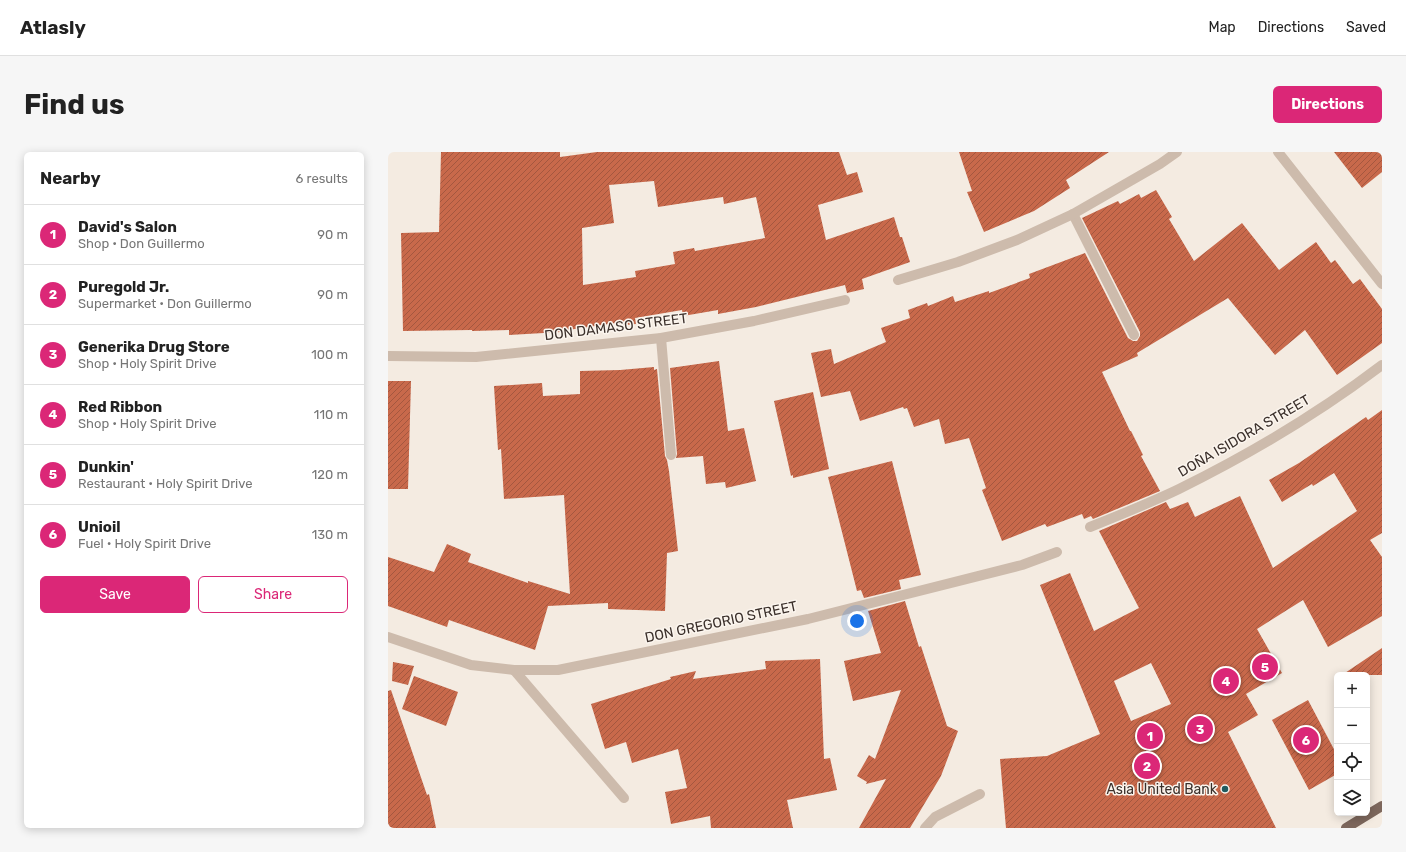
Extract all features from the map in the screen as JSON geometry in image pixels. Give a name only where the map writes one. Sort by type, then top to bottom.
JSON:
[{"type":"main road","points":[[1346,828],[1382,806]]},
{"type":"street","points":[[898,280],[966,260],[1017,240],[1074,214],[1160,164],[1177,152]]},
{"type":"street","points":[[1278,152],[1382,284]]},
{"type":"street","points":[[1074,214],[1134,335]]},
{"type":"street","name":"DON DAMASO STREET","points":[[388,356],[476,357],[661,338],[754,321],[845,300]]},
{"type":"street","points":[[661,338],[671,455]]},
{"type":"street","name":"DOÑA ISIDORA STREET","points":[[1090,527],[1178,489],[1264,444],[1345,393],[1382,365]]},
{"type":"street","name":"DON GREGORIO STREET","points":[[388,637],[471,665],[514,670],[558,670],[808,619],[1022,565],[1057,552]]},
{"type":"street","points":[[514,670],[624,798]]},
{"type":"street","points":[[925,828],[935,817],[980,794]]},
{"type":"building","points":[[441,152],[560,152],[560,157],[597,152],[839,152],[847,175],[857,172],[863,192],[818,205],[826,240],[894,217],[910,262],[862,279],[864,289],[847,293],[845,285],[756,307],[718,314],[718,310],[683,316],[682,310],[635,318],[636,324],[616,326],[616,323],[561,332],[509,335],[509,330],[403,331],[401,233],[439,232]],"holes":[[[654,181],[658,207],[723,197],[724,204],[756,197],[765,238],[695,251],[694,248],[673,252],[675,264],[635,271],[636,277],[583,285],[582,228],[614,223],[609,185]]]},
{"type":"building","points":[[959,152],[1109,152],[1066,180],[1070,188],[1034,211],[984,232],[967,192],[972,191]]},
{"type":"building","points":[[1334,152],[1382,152],[1382,172],[1362,188]]},
{"type":"building","points":[[1156,190],[1172,217],[1169,219],[1194,261],[1242,223],[1279,270],[1316,242],[1331,263],[1335,260],[1353,284],[1360,279],[1382,309],[1382,343],[1337,375],[1305,330],[1275,355],[1228,298],[1137,353],[1138,356],[1102,372],[1143,455],[1141,456],[1160,491],[1093,519],[1091,516],[1084,519],[1082,514],[1047,527],[1045,524],[1002,541],[982,490],[986,488],[969,438],[945,444],[939,419],[914,427],[907,408],[904,409],[903,407],[860,421],[850,391],[821,397],[811,353],[831,349],[834,364],[886,342],[881,328],[910,318],[908,310],[927,303],[928,306],[953,296],[955,302],[989,291],[989,293],[1030,278],[1029,274],[1085,253],[1128,338],[1133,341],[1137,341],[1140,336],[1140,332],[1082,218],[1118,201],[1120,204],[1139,194],[1141,198]]},
{"type":"building","points":[[719,361],[728,431],[744,428],[756,481],[726,488],[725,482],[706,484],[703,456],[676,458],[677,454],[670,368]]},
{"type":"building","points":[[654,367],[654,370],[657,369],[665,456],[669,471],[678,551],[667,553],[665,611],[608,609],[608,603],[548,606],[535,650],[449,620],[447,627],[388,606],[388,557],[434,572],[447,544],[471,554],[468,562],[528,583],[528,581],[570,594],[564,495],[504,499],[501,449],[498,450],[494,386],[542,383],[543,396],[580,394],[580,371]]},
{"type":"building","points":[[388,381],[411,381],[408,489],[388,489]]},
{"type":"building","points":[[813,392],[829,469],[793,478],[793,475],[791,476],[774,401]]},
{"type":"building","points":[[1382,410],[1382,533],[1370,540],[1382,557],[1382,616],[1328,647],[1303,600],[1257,629],[1282,673],[1246,694],[1258,715],[1228,732],[1276,828],[1006,828],[1000,759],[1047,756],[1100,734],[1040,585],[1070,573],[1094,631],[1139,608],[1099,531],[1166,502],[1170,509],[1188,502],[1195,517],[1240,496],[1273,568],[1357,511],[1334,473],[1282,502],[1269,480],[1299,463],[1366,417],[1368,420]],"holes":[[[1151,663],[1171,704],[1131,721],[1114,681]]]},
{"type":"building","points":[[892,461],[921,575],[899,580],[901,589],[864,598],[861,590],[857,591],[828,477]]},
{"type":"building","points":[[905,601],[919,647],[921,646],[947,726],[958,731],[941,776],[910,828],[859,828],[886,779],[866,784],[867,782],[857,776],[869,755],[875,759],[901,690],[853,701],[844,661],[881,653],[868,611]]},
{"type":"building","points":[[1382,648],[1382,675],[1370,675],[1370,672],[1346,672]]},
{"type":"building","points":[[820,659],[824,759],[830,758],[837,790],[787,800],[793,828],[711,828],[710,816],[671,824],[665,792],[687,788],[678,749],[632,763],[626,742],[605,749],[591,704],[671,679],[670,677],[696,671],[693,679],[766,669],[765,661]]},
{"type":"building","points":[[393,662],[414,666],[408,685],[392,681]]},
{"type":"building","points":[[414,676],[458,692],[446,726],[402,709]]},
{"type":"building","points":[[391,690],[427,795],[429,794],[436,828],[388,828],[388,691]]},
{"type":"building","points":[[1308,700],[1334,749],[1334,776],[1309,790],[1272,720]]},
{"type":"place","name":"Dunkin'","points":[[1265,667]]},
{"type":"place","name":"Red Ribbon","points":[[1226,681]]},
{"type":"place","name":"Generika Drug Store","points":[[1200,729]]},
{"type":"place","name":"David's Salon","points":[[1150,736]]},
{"type":"place","name":"Unioil","points":[[1306,740]]},
{"type":"place","name":"Puregold Jr.","points":[[1147,766]]},
{"type":"place","name":"Asia United Bank","points":[[1225,789]]}]
